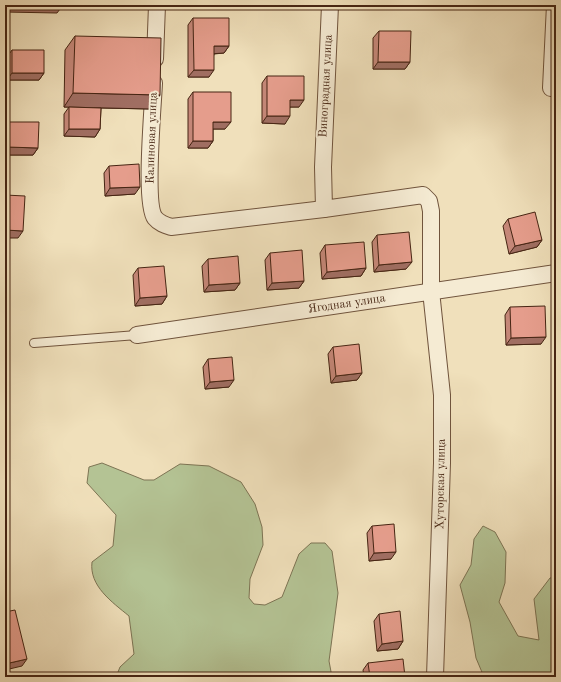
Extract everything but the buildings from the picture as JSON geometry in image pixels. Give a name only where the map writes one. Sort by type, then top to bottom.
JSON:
[{"type":"street","name":"Калиновая улица","points":[[157,5],[150,198],[154,217],[161,224],[170,227],[324,209]]},
{"type":"street","name":"Виноградная улица","points":[[324,209],[323,167],[330,5]]},
{"type":"street","points":[[551,88],[555,5]]},
{"type":"street","name":"Хуторская улица","points":[[324,209],[423,195],[427,198],[431,211],[431,291],[442,403],[442,463],[435,677]]},
{"type":"street","name":"Ягодная улица","points":[[137,335],[556,273]]},
{"type":"lane","points":[[34,343],[137,335]]},
{"type":"green space","points":[[102,463],[144,480],[154,480],[180,464],[209,466],[241,482],[255,504],[262,527],[263,545],[250,579],[249,598],[254,604],[265,605],[282,597],[299,554],[311,543],[325,543],[332,551],[338,593],[329,661],[332,677],[116,677],[120,667],[134,654],[129,616],[103,593],[94,579],[92,571],[92,562],[113,546],[116,515],[87,483],[89,467]]},
{"type":"green space","points":[[483,526],[495,532],[506,552],[505,583],[499,602],[518,636],[539,640],[534,599],[550,578],[556,577],[556,677],[484,677],[476,658],[470,622],[460,585],[471,565],[474,539]]}]
